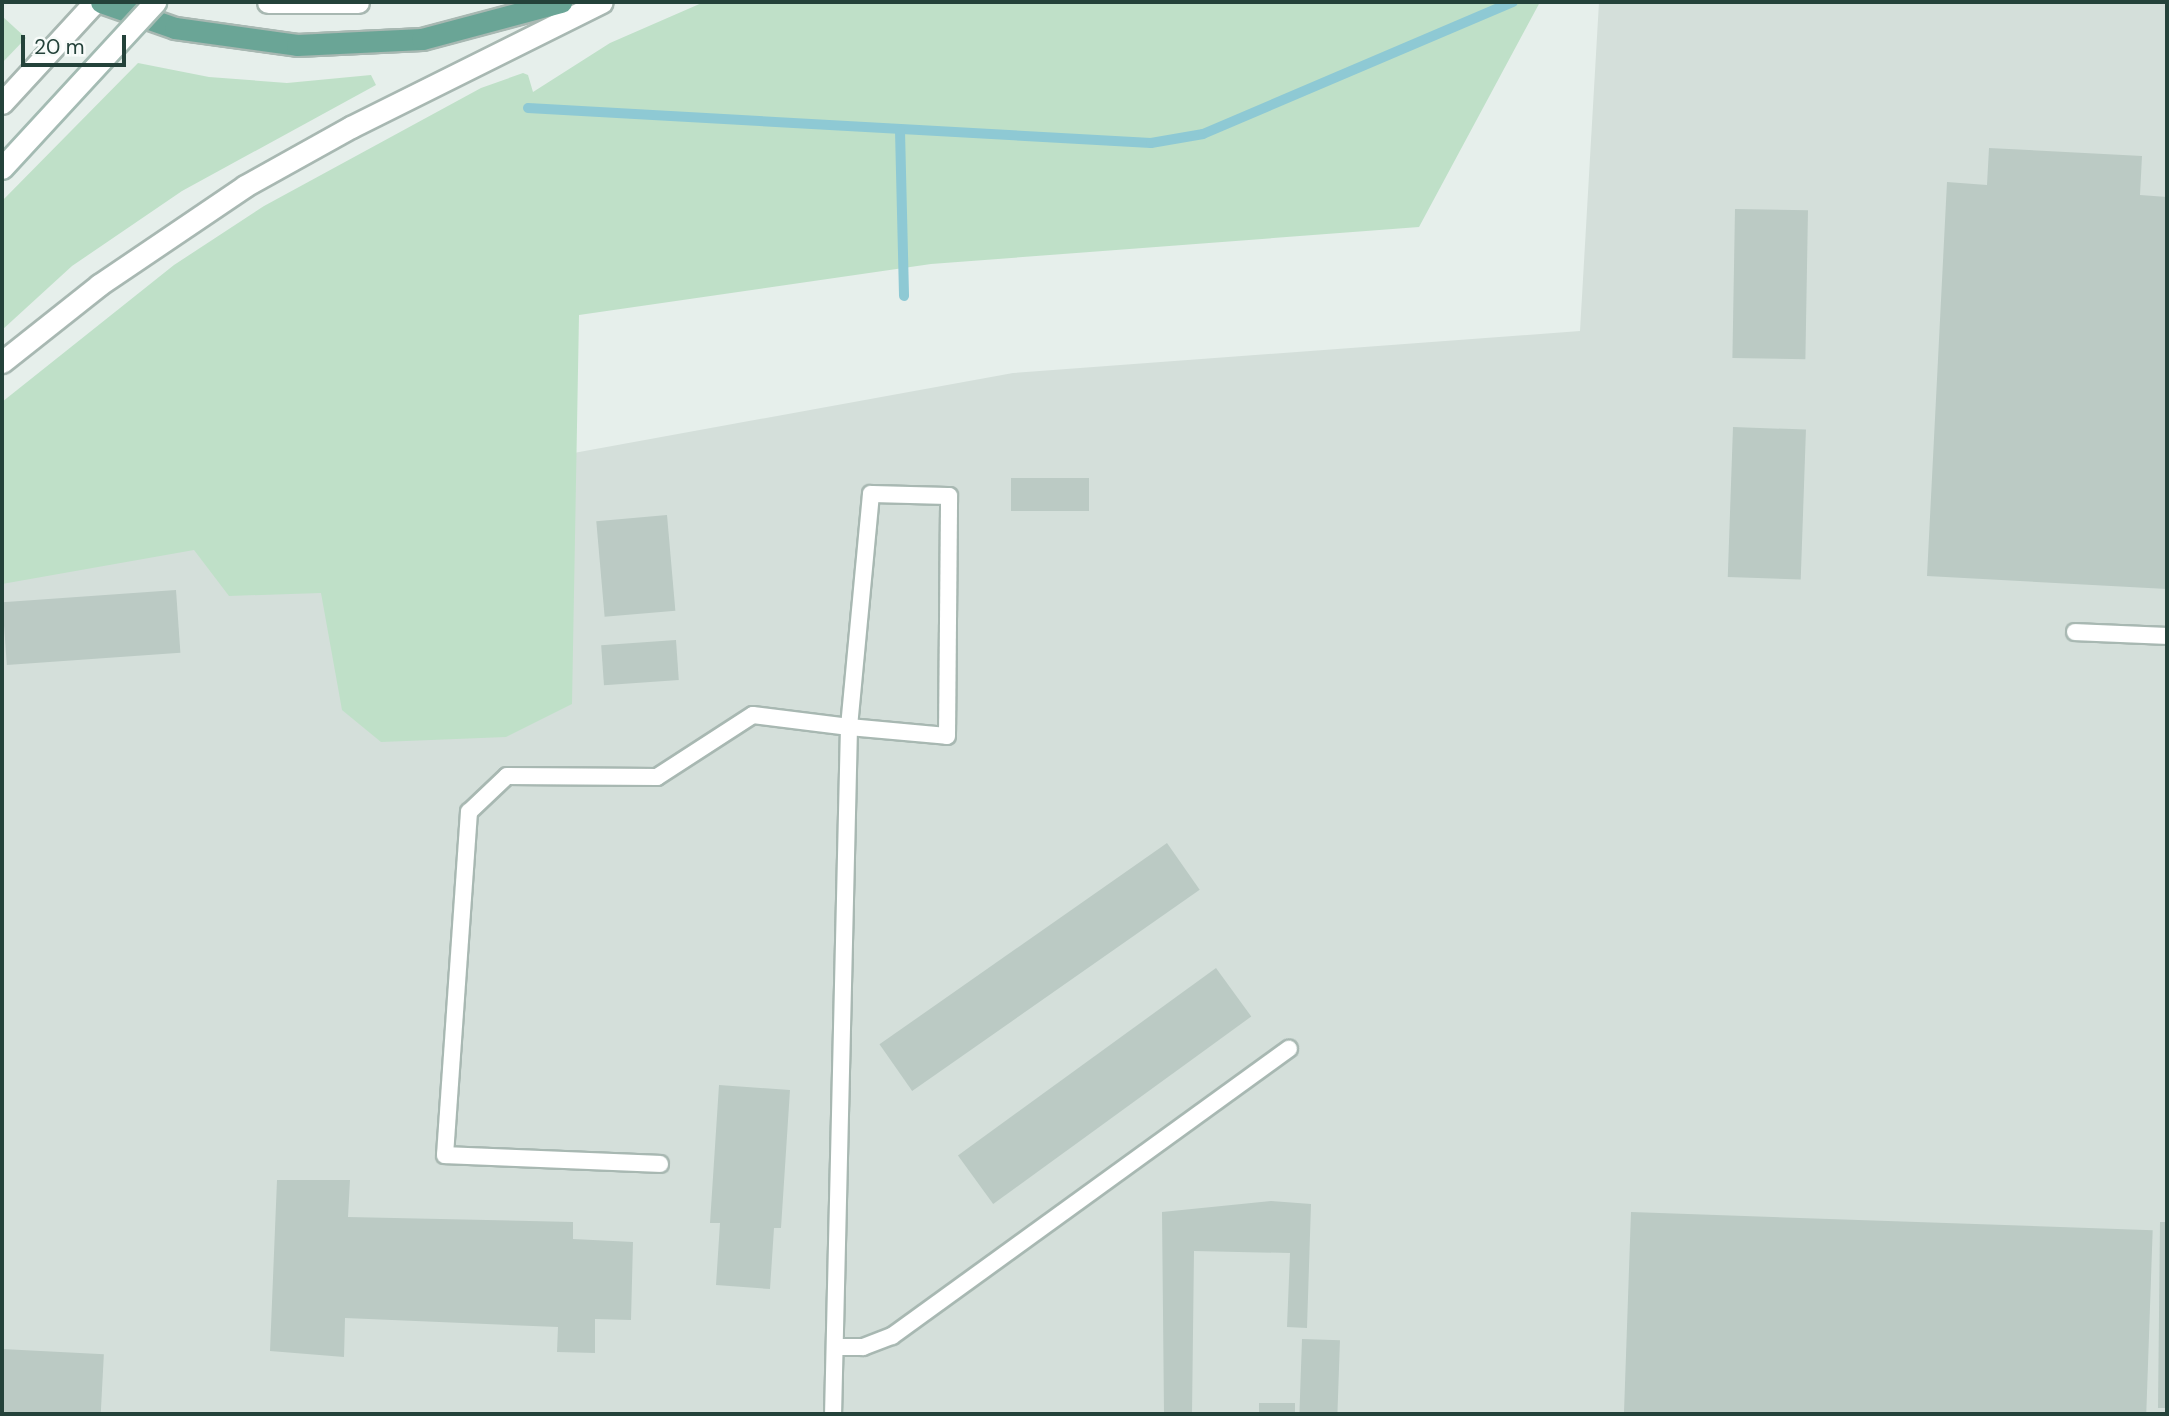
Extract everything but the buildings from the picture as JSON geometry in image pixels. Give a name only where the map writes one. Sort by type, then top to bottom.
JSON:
[{"type":"main road","points":[[2,103],[95,2]]},
{"type":"main road","points":[[102,2],[175,28],[297,45],[422,39],[561,2]]},
{"type":"main road","points":[[2,168],[155,2]]},
{"type":"main road","points":[[268,2],[358,2]]},
{"type":"main road","points":[[2,362],[99,285],[245,187],[351,127],[602,2]]},
{"type":"lane","points":[[660,1164],[445,1155],[470,812],[507,776],[657,777],[753,715],[849,727],[947,736],[949,496],[872,494],[849,727],[833,1414]]},
{"type":"lane","points":[[2075,632],[2167,636]]},
{"type":"lane","points":[[835,1347],[863,1346],[892,1336],[1289,1049]]},
{"type":"shaded area","points":[[1599,2],[2167,2],[2167,1414],[2,1414],[2,557],[1013,373],[1580,331]]},
{"type":"green space","points":[[704,2],[1540,2],[1419,227],[931,264],[579,315],[572,704],[506,737],[381,742],[342,710],[321,593],[229,596],[194,550],[2,584],[2,402],[174,265],[264,206],[481,88],[523,73],[528,75],[533,92],[610,43]]},
{"type":"green space","points":[[2,16],[26,38],[2,63]]},
{"type":"green space","points":[[138,63],[209,77],[287,83],[371,75],[376,85],[182,191],[72,266],[2,330],[2,201]]},
{"type":"waterway","points":[[528,108],[1151,143],[1203,134],[1513,2]]},
{"type":"waterway","points":[[900,131],[904,296]]}]
